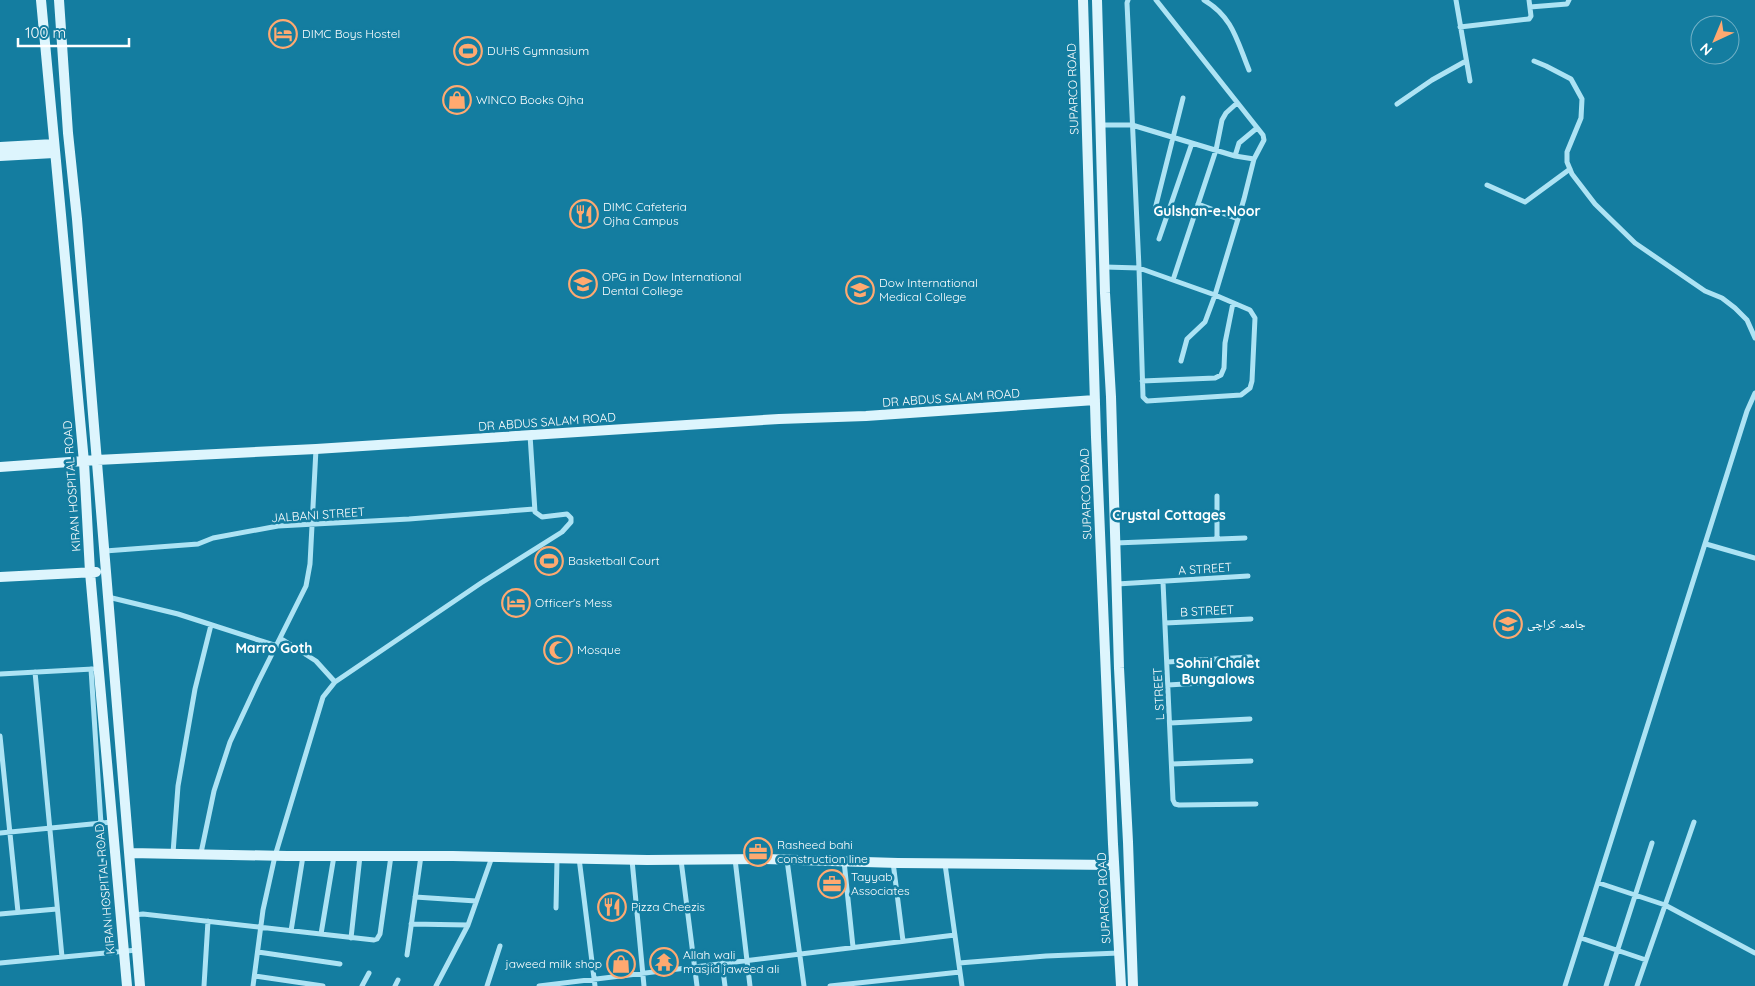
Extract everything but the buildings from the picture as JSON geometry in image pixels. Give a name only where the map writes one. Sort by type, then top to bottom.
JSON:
[{"type":"main road","name":"KIRAN HOSPITAL ROAD","points":[[41,0],[84,462],[95,669],[112,822],[127,986]]},
{"type":"main road","points":[[59,0],[68,133],[77,219],[140,986]]},
{"type":"main road","name":"SUPARCO ROAD","points":[[1083,0],[1102,613],[1121,986]]},
{"type":"main road","name":"SUPARCO ROAD","points":[[1097,0],[1105,293],[1111,397],[1132,986]]},
{"type":"main road","points":[[0,151],[54,148]]},
{"type":"main road","points":[[62,220],[77,219]]},
{"type":"main road","points":[[1093,294],[1105,293]]},
{"type":"main road","name":"DR ABDUS SALAM ROAD","points":[[0,467],[779,419],[866,416],[1095,400]]},
{"type":"main road","points":[[0,578],[106,572]]},
{"type":"main road","points":[[1106,670],[1120,668]]},
{"type":"main road","points":[[130,853],[275,856],[492,856],[632,860],[787,859],[1114,865]]},
{"type":"street","points":[[1105,267],[1139,268],[1215,295],[1250,310],[1255,318],[1252,382],[1246,393],[1241,395],[1147,401],[1142,394],[1139,268],[1128,0]]},
{"type":"street","points":[[1156,0],[1263,135],[1264,140],[1254,159],[1238,219],[1205,322],[1186,339],[1181,361]]},
{"type":"street","points":[[1204,0],[1216,7],[1228,22],[1248,70]]},
{"type":"street","points":[[1456,0],[1470,81]]},
{"type":"street","points":[[1460,27],[1529,19],[1531,16],[1529,0]]},
{"type":"street","points":[[1530,6],[1566,4],[1570,0]]},
{"type":"street","points":[[1398,104],[1432,80],[1466,61]]},
{"type":"street","points":[[1534,61],[1571,79],[1582,99],[1581,118],[1567,152],[1567,162],[1595,204],[1635,243],[1706,291],[1722,298],[1735,308],[1748,320],[1755,338]]},
{"type":"street","points":[[1155,209],[1183,98]]},
{"type":"street","points":[[1173,280],[1216,150],[1222,120],[1237,104]]},
{"type":"street","points":[[1100,125],[1132,125],[1235,156],[1254,159]]},
{"type":"street","points":[[1235,156],[1239,143],[1257,128]]},
{"type":"street","points":[[1159,239],[1192,143]]},
{"type":"street","points":[[1487,185],[1526,202],[1570,169]]},
{"type":"street","points":[[1198,204],[1238,219]]},
{"type":"street","points":[[1142,381],[1215,378],[1221,375],[1224,368],[1225,343],[1233,303]]},
{"type":"street","points":[[1565,986],[1747,411],[1755,393]]},
{"type":"street","points":[[253,986],[263,910],[275,856],[323,697],[335,682],[481,583],[562,532],[571,522],[571,518],[567,514],[542,517],[537,515],[534,509],[530,435]]},
{"type":"street","points":[[201,853],[214,791],[230,742],[306,586],[310,564],[316,449]]},
{"type":"street","points":[[1217,496],[1217,539]]},
{"type":"street","name":"JALBANI STREET","points":[[104,551],[198,544],[213,538],[278,526],[534,509]]},
{"type":"street","points":[[1116,543],[1246,538]]},
{"type":"street","points":[[1706,544],[1755,558]]},
{"type":"street","name":"A STREET","points":[[1117,584],[1248,576]]},
{"type":"street","name":"L STREET","points":[[1163,582],[1173,800],[1175,804],[1179,805],[1256,804]]},
{"type":"street","points":[[108,597],[178,614],[277,646]]},
{"type":"street","name":"B STREET","points":[[1164,623],[1251,619]]},
{"type":"street","points":[[173,853],[178,786],[195,688],[211,625]]},
{"type":"street","points":[[280,638],[316,661],[335,682]]},
{"type":"street","points":[[1167,662],[1250,657]]},
{"type":"street","points":[[0,674],[95,669],[100,824],[111,953]]},
{"type":"street","points":[[35,672],[62,957]]},
{"type":"street","points":[[1168,685],[1251,680]]},
{"type":"street","points":[[1170,723],[1250,720]]},
{"type":"street","points":[[0,736],[18,912]]},
{"type":"street","points":[[1172,764],[1251,761]]},
{"type":"street","points":[[0,833],[112,822]]},
{"type":"street","points":[[1637,986],[1694,822]]},
{"type":"street","points":[[1606,986],[1652,844]]},
{"type":"street","points":[[291,931],[303,856]]},
{"type":"street","points":[[321,934],[334,856]]},
{"type":"street","points":[[351,938],[360,856]]},
{"type":"street","points":[[134,915],[143,914],[374,940],[379,937],[391,856]]},
{"type":"street","points":[[407,955],[421,856]]},
{"type":"street","points":[[436,986],[468,925],[492,856]]},
{"type":"street","points":[[556,908],[557,858]]},
{"type":"street","points":[[579,858],[595,983]]},
{"type":"street","points":[[735,859],[750,986]]},
{"type":"street","points":[[787,859],[804,986]]},
{"type":"street","points":[[632,860],[644,986]]},
{"type":"street","points":[[681,860],[697,986]]},
{"type":"street","points":[[844,861],[853,947]]},
{"type":"street","points":[[893,862],[903,941]]},
{"type":"street","points":[[945,863],[962,986]]},
{"type":"street","points":[[1599,883],[1665,905],[1755,953]]},
{"type":"street","points":[[415,897],[476,901]]},
{"type":"street","points":[[0,914],[57,909]]},
{"type":"street","points":[[204,986],[208,921]]},
{"type":"street","points":[[412,924],[468,925]]},
{"type":"street","points":[[539,986],[595,983],[642,973],[694,966],[955,935]]},
{"type":"street","points":[[1580,938],[1646,960]]},
{"type":"street","points":[[487,986],[500,946]]},
{"type":"street","points":[[0,963],[137,950]]},
{"type":"street","points":[[258,952],[340,964]]},
{"type":"street","points":[[959,963],[1046,956],[1119,953]]},
{"type":"street","points":[[722,963],[725,986]]},
{"type":"street","points":[[830,986],[960,972]]},
{"type":"street","points":[[362,986],[369,973]]},
{"type":"street","points":[[255,976],[323,986]]},
{"type":"street","points":[[395,986],[398,980]]},
{"type":"place","name":"DIMC Boys Hostel","points":[[283,34]]},
{"type":"place","name":"DUHS Gymnasium","points":[[468,51]]},
{"type":"place","name":"WINCO Books Ojha","points":[[457,100]]},
{"type":"place","name":"DIMC Cafeteria Ojha Campus","points":[[584,214]]},
{"type":"place","name":"OPG in Dow International Dental College","points":[[583,284]]},
{"type":"place","name":"Dow International Medical College","points":[[860,290]]},
{"type":"place","name":"Basketball Court","points":[[549,561]]},
{"type":"place","name":"Officer's Mess","points":[[516,603]]},
{"type":"place","name":"جامعہ کراچی","points":[[1508,624]]},
{"type":"place","name":"Mosque","points":[[558,650]]},
{"type":"place","name":"Rasheed bahi construction line","points":[[758,852]]},
{"type":"place","name":"Tayyab Associates","points":[[832,884]]},
{"type":"place","name":"Pizza Cheezis","points":[[612,907]]},
{"type":"place","name":"Allah wali masjid jaweed ali","points":[[664,962]]},
{"type":"place","name":"jaweed milk shop","points":[[621,964]]},
{"type":"district","name":"Gulshan-e-Noor","points":[[1207,211]]},
{"type":"district","name":"Crystal Cottages","points":[[1169,515]]},
{"type":"district","name":"Marro Goth","points":[[274,648]]},
{"type":"district","name":"Sohni Chalet Bungalows","points":[[1218,672]]}]
